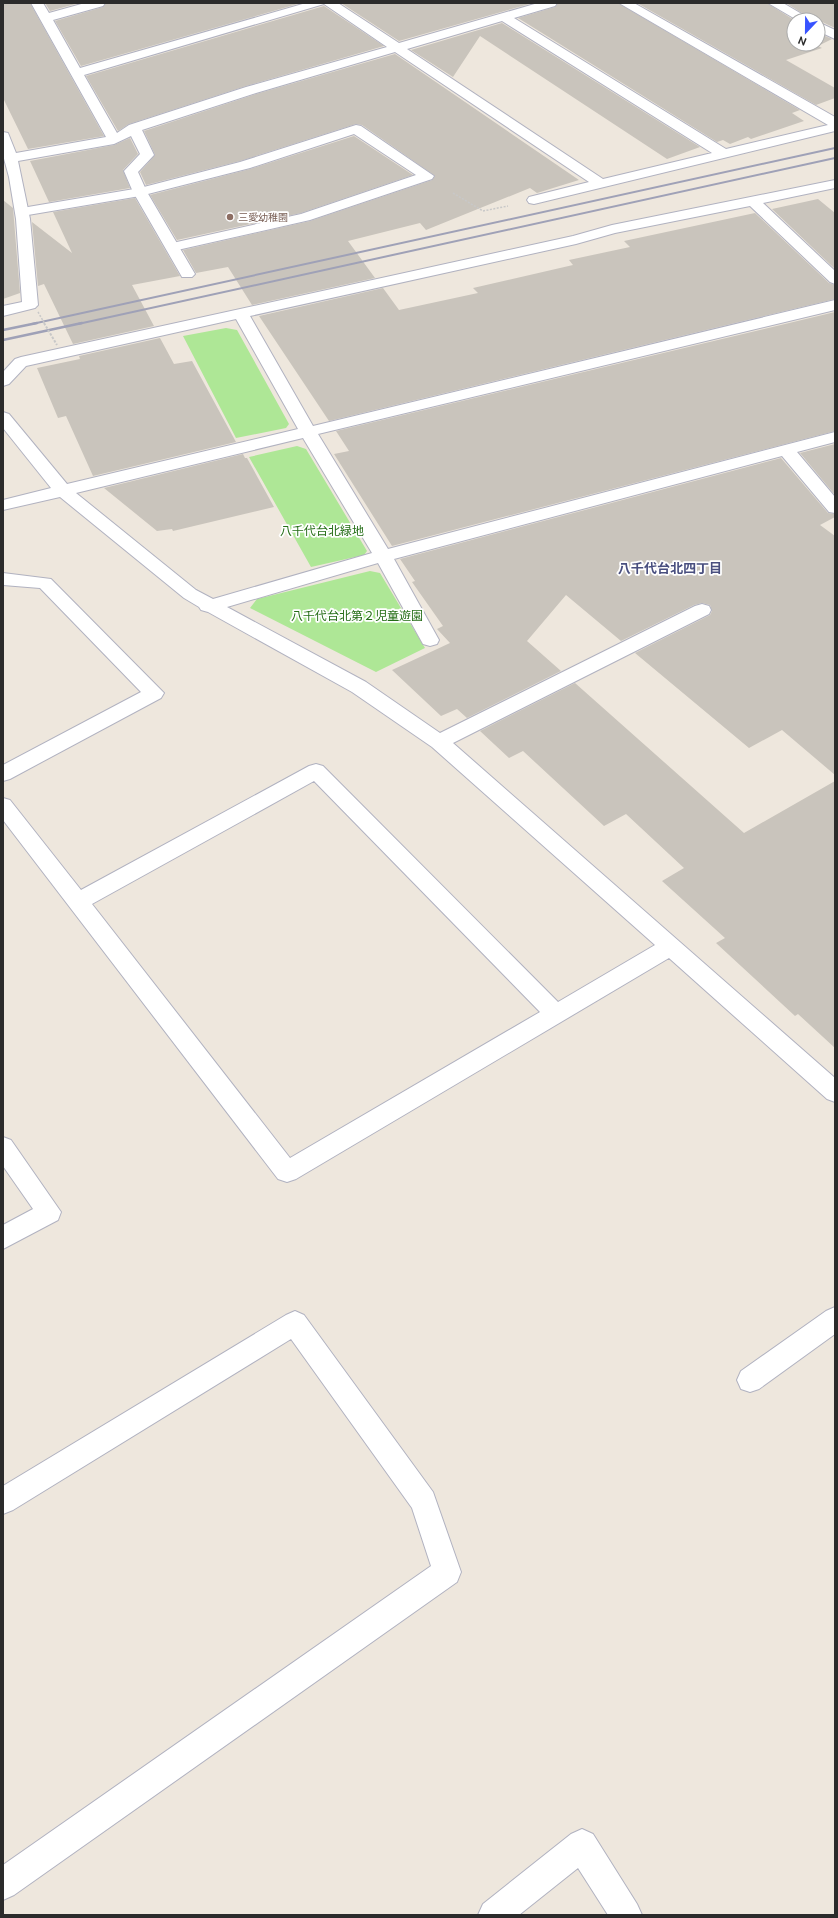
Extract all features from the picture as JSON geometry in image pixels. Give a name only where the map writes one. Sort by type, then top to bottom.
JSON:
[{"type":"street","points":[[37,3],[78,73],[114,140]]},
{"type":"street","points":[[46,18],[99,3]]},
{"type":"street","points":[[78,73],[319,3]]},
{"type":"street","points":[[330,3],[601,184]]},
{"type":"street","points":[[12,158],[114,140],[134,128],[251,90],[551,3]]},
{"type":"street","points":[[625,3],[835,123]]},
{"type":"street","points":[[774,3],[791,12]]},
{"type":"street","points":[[504,17],[724,154]]},
{"type":"street","points":[[826,30],[835,35]]},
{"type":"street","points":[[534,200],[835,127]]},
{"type":"street","points":[[134,128],[147,155],[131,171],[140,192],[173,247],[187,274]]},
{"type":"street","points":[[22,212],[140,192],[244,165],[356,129],[427,176]]},
{"type":"street","points":[[3,136],[12,158],[22,212],[30,305],[3,311]]},
{"type":"street","points":[[173,247],[305,217],[427,176]]},
{"type":"street","points":[[3,381],[21,362],[576,240],[612,229],[835,184]]},
{"type":"street","points":[[754,201],[835,279]]},
{"type":"street","points":[[3,505],[835,305]]},
{"type":"street","points":[[240,313],[383,556],[430,640]]},
{"type":"street","points":[[3,417],[62,490],[190,594],[208,606],[359,687],[439,742],[835,1092]]},
{"type":"street","points":[[208,606],[383,556],[835,437]]},
{"type":"street","points":[[785,449],[835,508]]},
{"type":"street","points":[[3,579],[46,584],[154,693],[3,774]]},
{"type":"street","points":[[439,742],[702,610]]},
{"type":"street","points":[[77,902],[316,771],[556,1014]]},
{"type":"street","points":[[3,805],[287,1172],[670,947]]},
{"type":"street","points":[[3,1147],[49,1212],[3,1238]]},
{"type":"street","points":[[750,1380],[835,1319]]},
{"type":"street","points":[[3,1501],[295,1322],[422,1501],[447,1572],[3,1884]]},
{"type":"street","points":[[494,1915],[582,1845],[626,1915]]},
{"type":"path","points":[[427,176],[483,211],[534,200]]},
{"type":"path","points":[[38,312],[57,345]]},
{"type":"green space","points":[[226,328],[237,330],[289,424],[286,428],[236,438],[183,336]]},
{"type":"green space","name":"八千代台北緑地","points":[[297,446],[306,449],[367,551],[364,555],[311,567],[249,457]]},
{"type":"green space","name":"八千代台北第２児童遊園","points":[[370,571],[380,573],[425,648],[376,672],[250,608],[257,599]]},
{"type":"building","points":[[3,3],[30,3],[104,136],[28,149],[3,98]]},
{"type":"building","points":[[45,3],[79,3],[50,11]]},
{"type":"building","points":[[106,3],[301,3],[81,66],[55,21],[103,7]]},
{"type":"building","points":[[341,3],[533,3],[399,41]]},
{"type":"building","points":[[558,3],[618,3],[800,110],[792,113],[804,121],[751,139],[748,137],[730,144],[723,140],[717,142],[518,18],[555,7]]},
{"type":"building","points":[[637,3],[767,3],[786,15],[786,52],[810,52],[786,60],[835,88],[835,98],[816,105]]},
{"type":"building","points":[[786,3],[835,3],[835,28],[826,24],[826,12],[800,12]]},
{"type":"building","points":[[324,6],[384,46],[246,86],[129,124],[118,131],[86,76]]},
{"type":"building","points":[[502,23],[700,147],[667,159],[480,36],[453,77],[411,50]]},
{"type":"building","points":[[826,36],[832,39],[826,42]]},
{"type":"building","points":[[395,54],[579,180],[537,193],[530,188],[426,230],[420,223],[348,241],[375,278],[252,305],[228,267],[196,273],[183,250],[310,221],[432,180],[435,176],[362,125],[356,124],[240,161],[146,185],[140,172],[155,155],[144,131],[256,94]]},
{"type":"building","points":[[354,136],[413,175],[301,213],[177,240],[150,195],[250,169]]},
{"type":"building","points":[[130,138],[138,154],[123,170],[130,188],[49,202],[30,161],[114,145]]},
{"type":"building","points":[[135,198],[180,276],[132,285],[154,326],[73,344],[44,284],[38,286],[32,222],[72,253],[53,212]]},
{"type":"building","points":[[818,199],[835,213],[835,269],[772,209]]},
{"type":"building","points":[[3,200],[13,208],[20,293],[3,299]]},
{"type":"building","points":[[755,213],[829,283],[835,285],[835,299],[329,421],[259,316],[383,288],[399,310],[478,293],[473,288],[573,265],[569,260],[630,247],[624,241]]},
{"type":"building","points":[[835,312],[835,431],[392,546],[334,454],[349,451],[336,431]]},
{"type":"building","points":[[160,338],[174,364],[192,361],[236,442],[93,476],[66,416],[58,418],[37,368],[80,359],[79,356]]},
{"type":"building","points":[[835,444],[835,495],[800,453]]},
{"type":"building","points":[[243,454],[245,458],[247,458],[274,507],[173,531],[172,529],[157,531],[104,488]]},
{"type":"building","points":[[781,458],[828,513],[835,514],[835,517],[820,525],[835,536],[835,775],[782,730],[749,748],[635,653],[710,615],[712,611],[710,605],[702,603],[694,605],[621,641],[566,595],[527,641],[561,671],[467,718],[457,709],[441,716],[392,670],[450,643],[437,629],[443,626],[412,582],[415,581],[400,559]]},
{"type":"building","points":[[575,683],[744,833],[835,781],[835,1048],[798,1014],[795,1016],[716,943],[725,938],[662,881],[684,868],[626,814],[604,826],[523,751],[509,758],[480,731]]},
{"type":"railway","points":[[32,324],[835,148]]},
{"type":"railway","points":[[78,324],[835,158]]},
{"type":"railway","points":[[3,330],[37,323]]},
{"type":"railway","points":[[3,340],[82,323]]},
{"type":"place","name":"三愛幼稚園","points":[[230,217]]},
{"type":"district","name":"八千代台北四丁目","points":[[670,568]]}]
